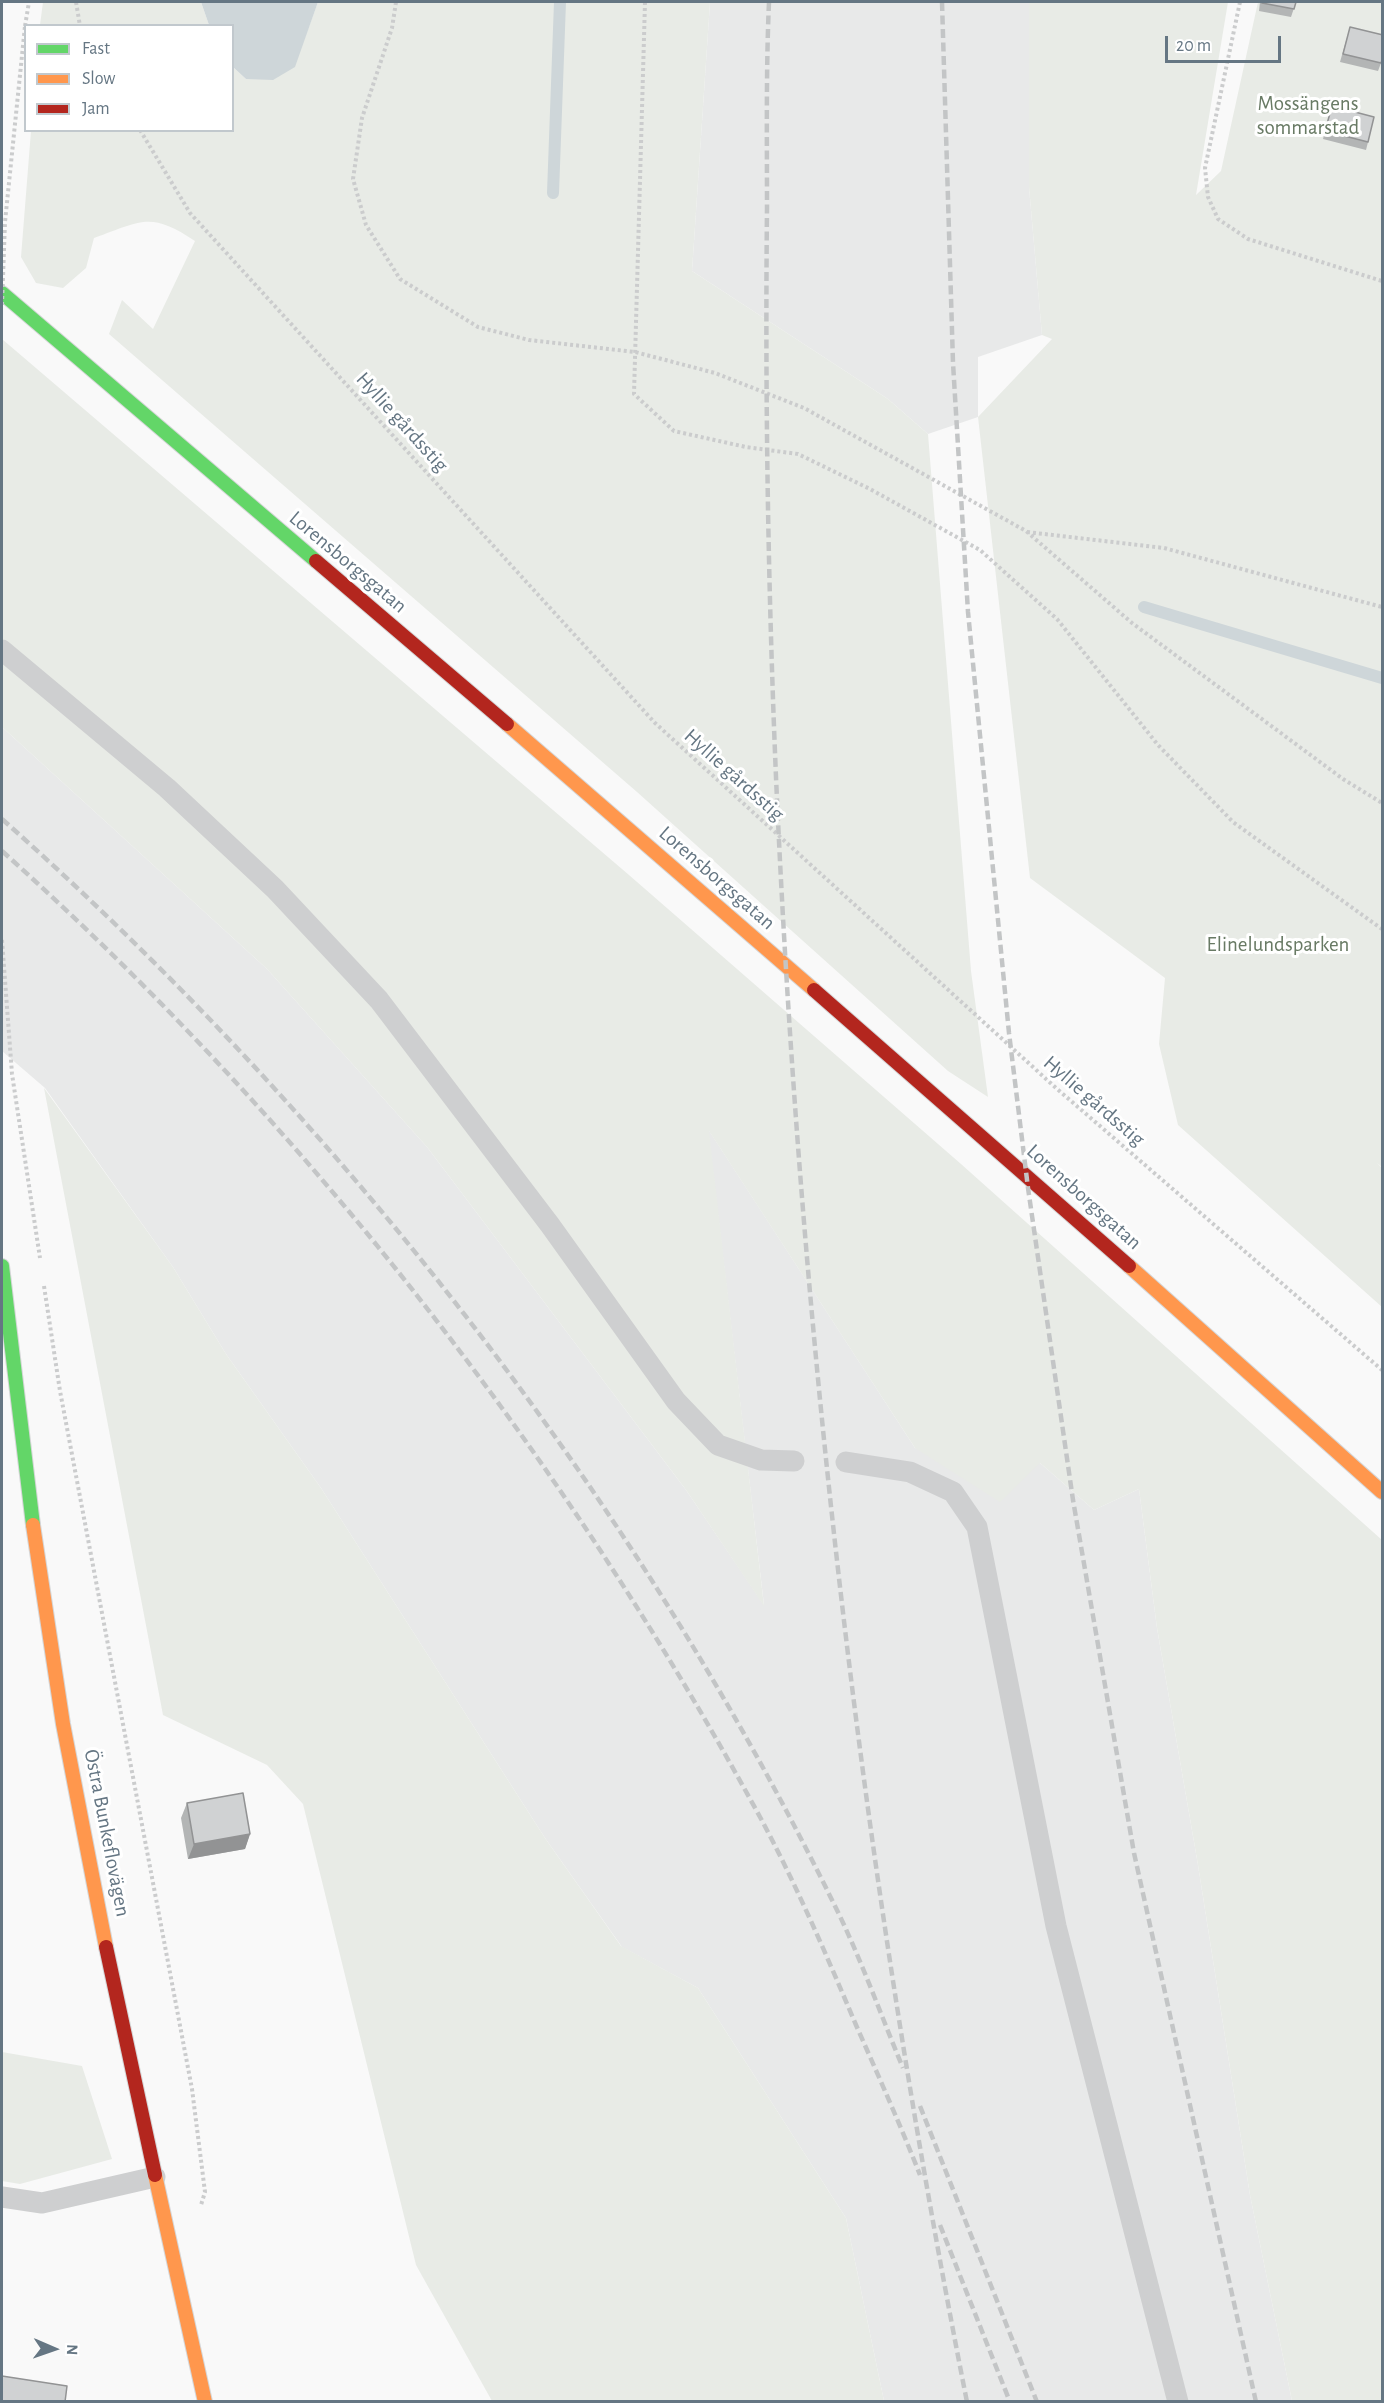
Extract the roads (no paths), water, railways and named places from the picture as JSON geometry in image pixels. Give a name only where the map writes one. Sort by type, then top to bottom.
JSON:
[{"type":"main road","name":"Lorensborgsgatan","points":[[2,294],[548,759],[1013,1162],[1383,1492]]},
{"type":"main road","name":"Östra Bunkeflovägen","points":[[2,1266],[24,1467],[73,1777],[155,2177],[205,2402]]},
{"type":"lane","points":[[2,650],[167,788],[275,889],[379,1000],[550,1225],[676,1401],[718,1445],[761,1460],[794,1461]]},
{"type":"lane","points":[[846,1462],[910,1472],[952,1492],[977,1527],[1056,1926],[1178,2402]]},
{"type":"lane","points":[[2,2197],[42,2203],[155,2177]]},
{"type":"waterway","points":[[553,193],[560,2]]},
{"type":"waterway","points":[[1144,607],[1382,678]]},
{"type":"railway","points":[[769,2],[766,350],[771,635],[787,981],[801,1186],[819,1390],[866,1796],[929,2201],[967,2402]]},
{"type":"railway","points":[[942,2],[953,363],[968,612],[1009,1033],[1028,1188],[1073,1500],[1134,1853],[1256,2402]]},
{"type":"railway","points":[[2,819],[127,935],[246,1058],[361,1187],[469,1321],[571,1460],[666,1603],[754,1751],[843,1922],[903,2068]]},
{"type":"railway","points":[[2,851],[114,956],[222,1067],[324,1182],[422,1302],[514,1425],[602,1553],[684,1683],[760,1817],[810,1919],[920,2175]]},
{"type":"railway","points":[[920,2106],[1037,2402]]},
{"type":"railway","points":[[940,2225],[1010,2402]]},
{"type":"park label","name":"Mossängens sommarstad","points":[[1308,116]]},
{"type":"park label","name":"Elinelundsparken","points":[[1278,945]]}]
